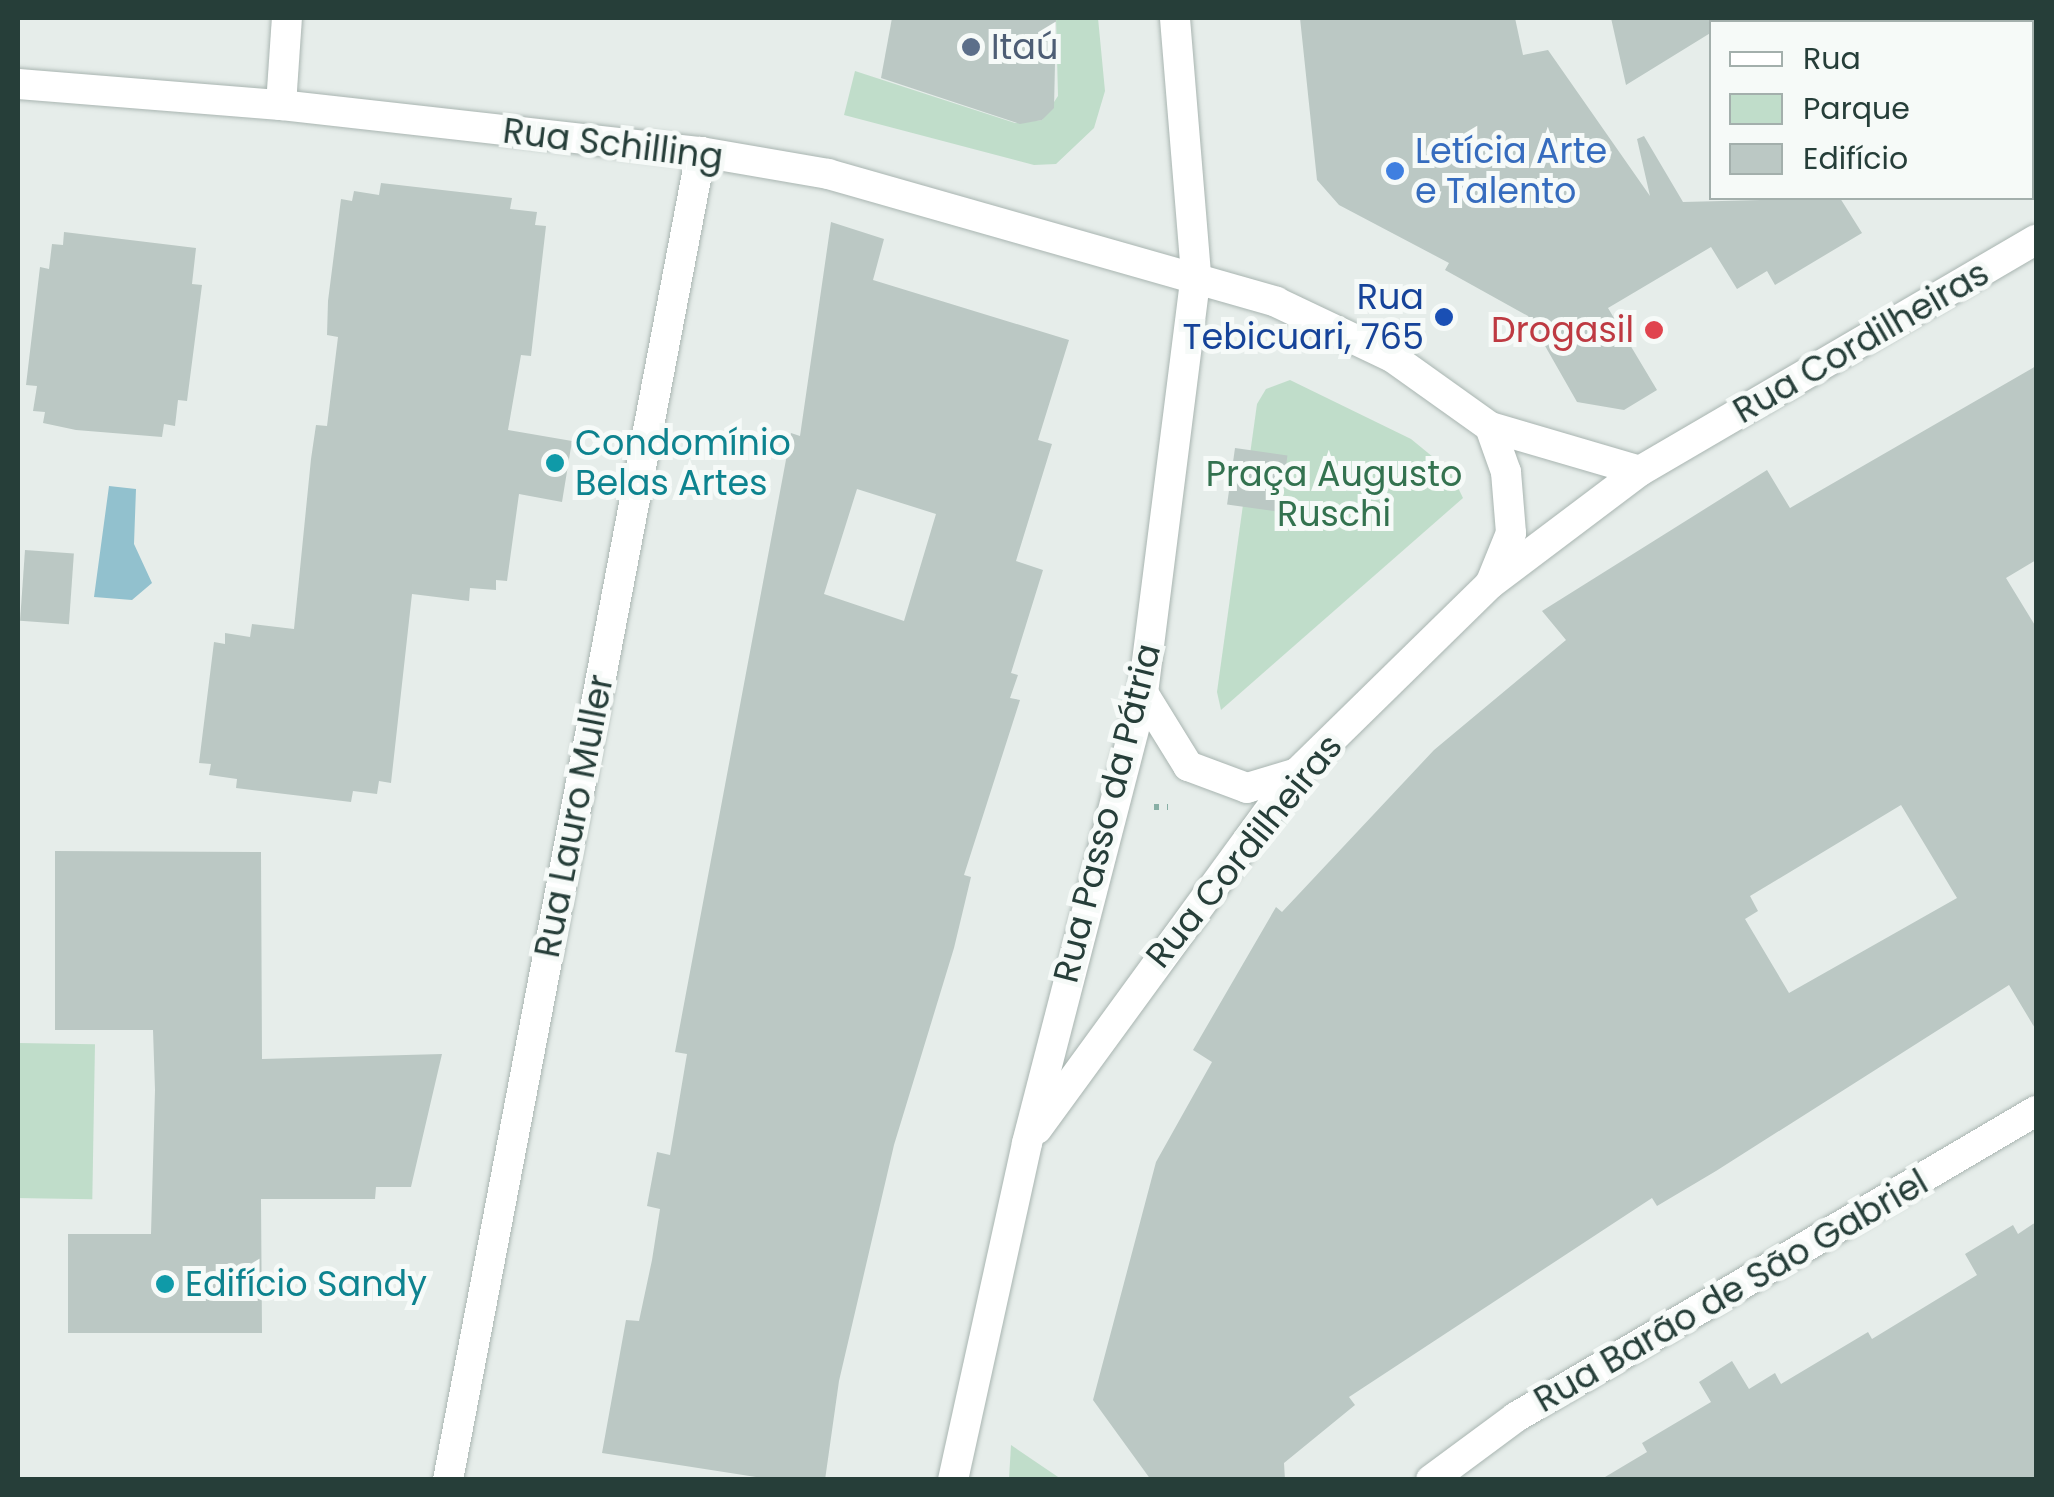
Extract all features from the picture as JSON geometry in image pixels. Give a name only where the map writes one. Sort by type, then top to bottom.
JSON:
[{"type":"street","points":[[281,106],[287,18]]},
{"type":"street","name":"Rua Passo da Pátria","points":[[953,1480],[1027,1143],[1143,693],[1196,274],[1175,18]]},
{"type":"street","name":"Rua Schilling","points":[[18,84],[281,106],[700,152],[828,174],[1196,274],[1318,318],[1392,357],[1490,427],[1640,471]]},
{"type":"street","name":"Rua Lauro Muller","points":[[448,1480],[700,152]]},
{"type":"street","name":"Rua Cordilheiras","points":[[1027,1143],[1296,774],[1490,584],[1640,471],[2036,240]]},
{"type":"street","name":"Rua Cordilheiras","points":[[1490,427],[1506,472],[1511,533],[1490,584]]},
{"type":"street","points":[[1143,693],[1188,766],[1247,788],[1296,774]]},
{"type":"street","name":"Rua Barão de São Gabriel","points":[[1431,1480],[1516,1417],[2036,1111]]},
{"type":"green space","points":[[1056,18],[1098,18],[1105,91],[1094,128],[1056,164],[1034,165],[844,115],[855,71],[1015,123],[1042,120],[1058,96]]},
{"type":"green space","name":"Praça Augusto Ruschi","points":[[1290,380],[1411,439],[1450,471],[1463,498],[1221,710],[1217,692],[1257,404],[1266,389]]},
{"type":"green space","points":[[18,1043],[95,1044],[92,1199],[18,1198]]},
{"type":"green space","points":[[1011,1445],[1061,1479],[1009,1479]]},
{"type":"water","points":[[109,486],[136,489],[134,544],[152,583],[132,600],[94,597]]},
{"type":"building","name":"Itaú","points":[[892,18],[1056,18],[1054,108],[1042,120],[1020,124],[881,78]]},
{"type":"building","points":[[1300,18],[1515,18],[1523,55],[1548,50],[1650,196],[1637,139],[1644,136],[1683,202],[1841,200],[1862,233],[1775,285],[1767,271],[1737,289],[1711,247],[1608,308],[1657,390],[1624,410],[1577,402],[1528,316],[1445,270],[1449,263],[1339,205],[1317,180]]},
{"type":"building","points":[[1611,18],[1734,18],[1709,20],[1709,34],[1626,85]]},
{"type":"building","points":[[381,183],[512,198],[510,209],[537,212],[535,225],[546,226],[531,356],[521,355],[508,430],[572,441],[562,502],[519,494],[507,581],[496,580],[496,590],[470,588],[469,601],[412,594],[391,783],[379,781],[377,794],[353,791],[351,802],[236,788],[237,779],[209,775],[211,764],[199,763],[214,642],[225,644],[225,633],[250,637],[252,624],[294,629],[316,425],[327,426],[338,337],[327,335],[341,199],[352,201],[354,191],[379,195]]},
{"type":"building","points":[[831,222],[884,239],[873,280],[1069,340],[1038,440],[1052,444],[1016,561],[1043,570],[1011,673],[1018,675],[1010,698],[1020,700],[964,875],[971,877],[954,948],[894,1145],[839,1381],[825,1480],[776,1480],[602,1453],[626,1320],[639,1321],[652,1260],[660,1209],[647,1206],[657,1152],[670,1155],[687,1054],[675,1052],[791,433],[800,436]],"holes":[[[857,489],[936,514],[904,621],[824,594]]]},
{"type":"building","points":[[64,232],[196,248],[192,284],[202,285],[187,401],[178,400],[175,426],[164,424],[162,437],[76,430],[43,423],[45,412],[33,411],[37,386],[26,385],[40,267],[49,269],[52,244],[63,245]]},
{"type":"building","points":[[2036,366],[2036,560],[2006,578],[2036,627],[2036,1030],[2009,985],[1716,1171],[1657,1206],[1652,1198],[1349,1397],[1355,1405],[1284,1463],[1285,1480],[1151,1480],[1093,1400],[1156,1162],[1212,1062],[1193,1050],[1276,907],[1282,912],[1434,750],[1566,640],[1542,611],[1767,470],[1790,508]],"holes":[[[1901,805],[1957,898],[1789,993],[1745,919],[1758,911],[1750,896]]]},
{"type":"building","points":[[1235,448],[1287,455],[1280,512],[1227,504]]},
{"type":"building","points":[[25,550],[74,553],[69,624],[20,621]]},
{"type":"building","points":[[55,851],[261,852],[262,1059],[442,1054],[411,1187],[376,1187],[375,1199],[261,1199],[262,1333],[68,1333],[68,1234],[151,1234],[155,1090],[153,1030],[55,1030]]},
{"type":"building","points":[[2036,1222],[2036,1480],[1600,1480],[1647,1452],[1642,1443],[1711,1402],[1699,1382],[1732,1361],[1749,1389],[1775,1373],[1781,1384],[1868,1332],[1872,1339],[1977,1275],[1965,1254],[2013,1225],[2018,1234]]},
{"type":"place","name":"Itaú","points":[[971,47]]},
{"type":"place","name":"Letícia Arte e Talento","points":[[1395,171]]},
{"type":"place","name":"Rua Tebicuari, 765","points":[[1444,317]]},
{"type":"place","name":"Drogasil","points":[[1654,330]]},
{"type":"place","name":"Condomínio Belas Artes","points":[[555,463]]},
{"type":"place","name":"Edifício Sandy","points":[[165,1284]]}]
